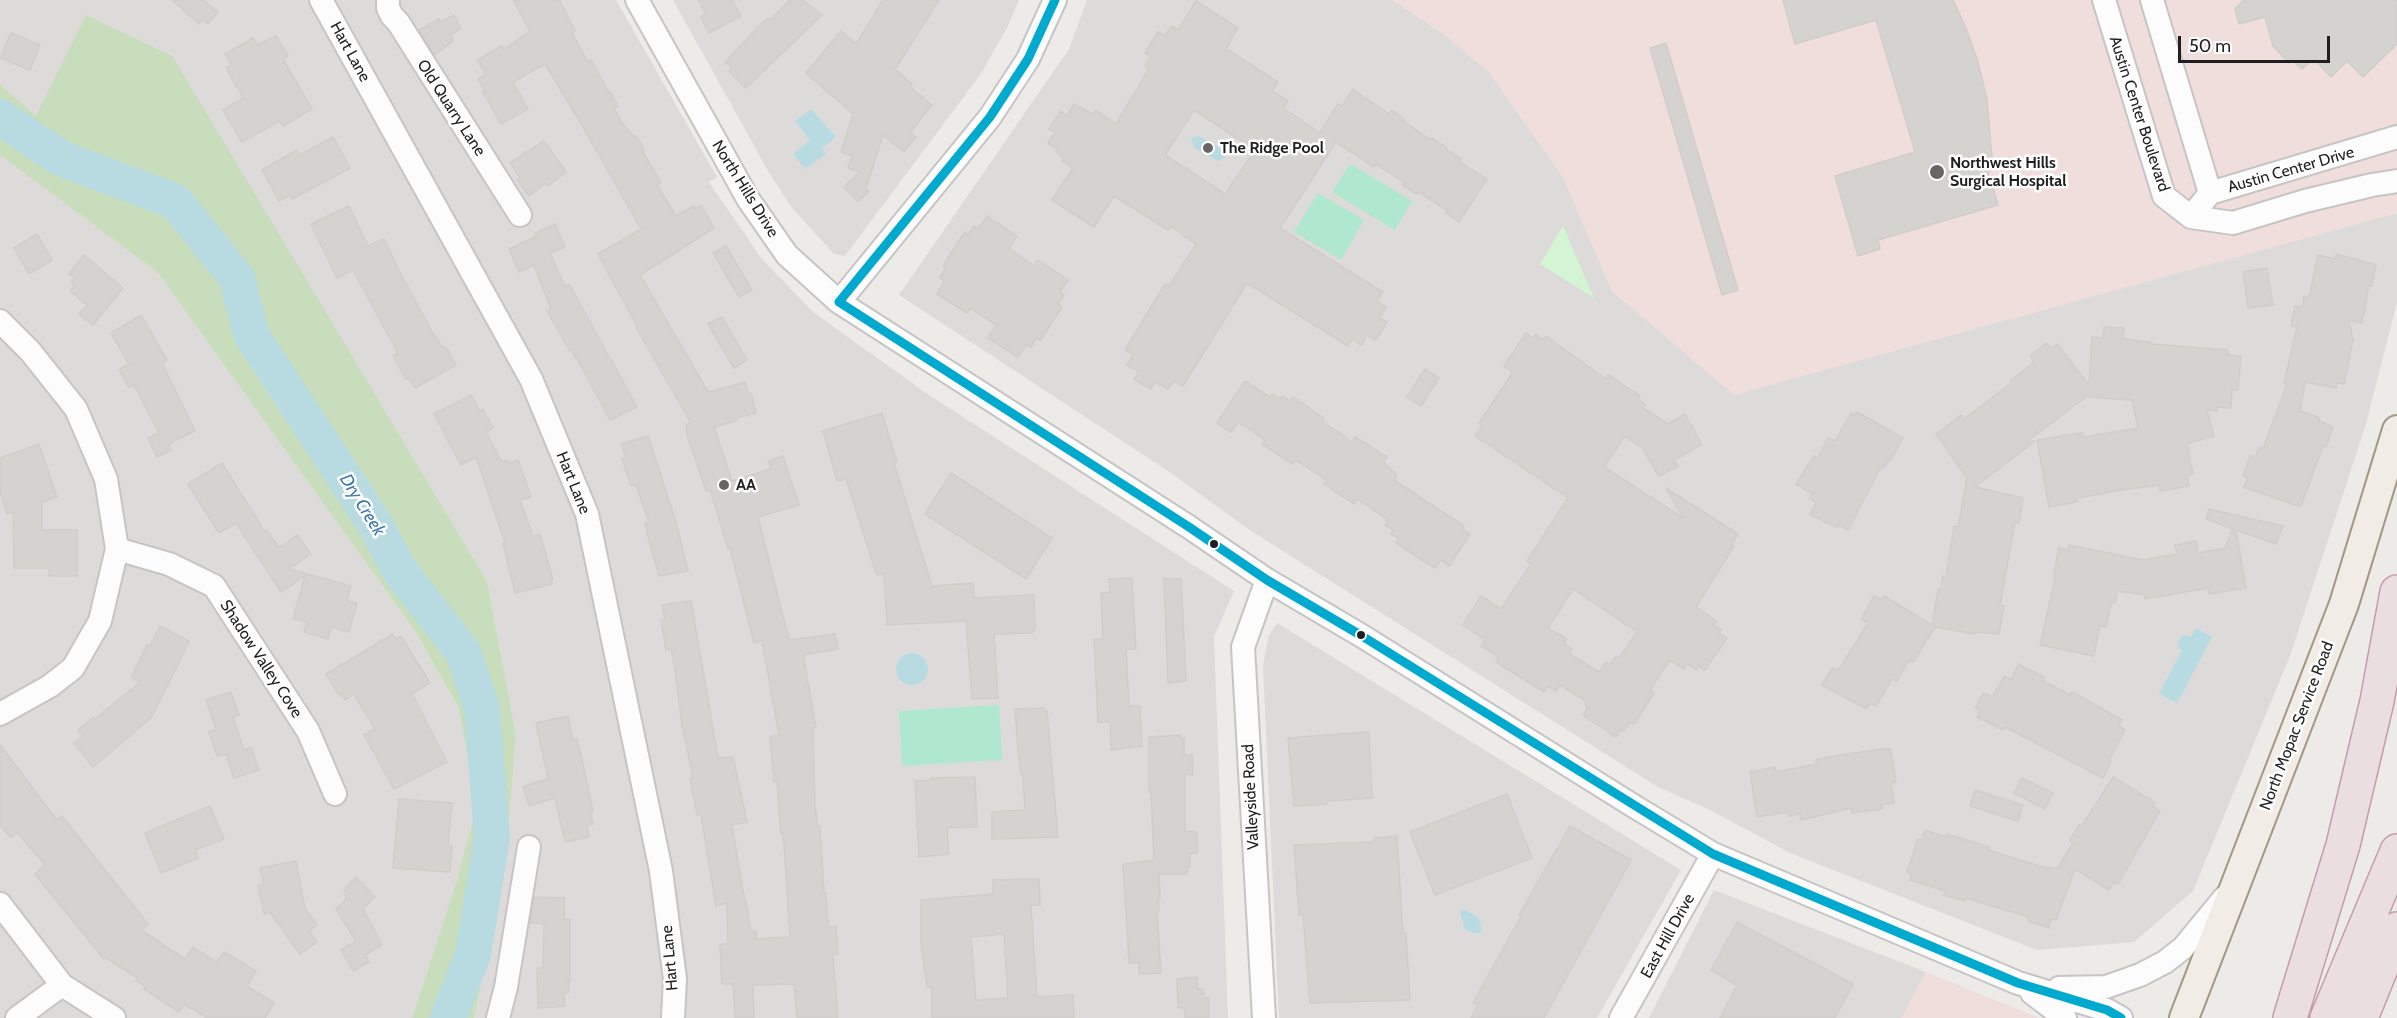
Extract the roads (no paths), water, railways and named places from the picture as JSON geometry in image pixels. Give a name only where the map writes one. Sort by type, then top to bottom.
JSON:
[{"type":"highway","points":[[2290,1018],[2343,845],[2377,702],[2397,592]]},
{"type":"highway","points":[[2327,1018],[2397,851]]},
{"type":"highway","points":[[2361,1018],[2397,929]]},
{"type":"main road","name":"North Mopac Service Road","points":[[2184,1018],[2344,604],[2397,430]]},
{"type":"street","name":"Hart Lane","points":[[321,0],[531,379],[587,514],[661,871],[675,979],[673,1018]]},
{"type":"street","name":"Old Quarry Lane","points":[[388,0],[388,8],[392,16],[398,22],[520,215]]},
{"type":"street","name":"North Hills Drive","points":[[637,0],[748,199],[787,255],[839,302],[1175,518],[1267,580],[1362,636],[1713,854],[2018,983],[2107,1010],[2121,1018]]},
{"type":"street","points":[[839,302],[990,117],[1028,59],[1055,0]]},
{"type":"street","name":"Austin Center Boulevard","points":[[2104,0],[2164,196],[2191,217]]},
{"type":"street","points":[[2152,0],[2210,193]]},
{"type":"street","name":"Austin Center Drive","points":[[2191,217],[2210,193],[2397,137]]},
{"type":"street","name":"Austin Center Drive","points":[[2191,217],[2233,223],[2305,201],[2397,181]]},
{"type":"street","points":[[0,321],[30,351],[76,409],[106,479],[117,549],[100,621],[73,668],[50,686],[0,714]]},
{"type":"street","name":"Shadow Valley Cove","points":[[117,549],[169,564],[214,586],[308,731],[334,794]]},
{"type":"street","name":"Valleyside Road","points":[[1264,1018],[1243,647],[1267,580]]},
{"type":"street","points":[[498,1018],[506,987],[529,847]]},
{"type":"street","name":"East Hill Drive","points":[[1621,1018],[1713,854]]},
{"type":"street","points":[[2018,983],[2066,989],[2106,987],[2140,975],[2165,962],[2183,948],[2236,883]]},
{"type":"street","points":[[0,904],[62,985],[114,1018]]},
{"type":"street","name":"North Hills Drive","points":[[2018,983],[2065,1018]]},
{"type":"street","points":[[17,1018],[62,985]]},
{"type":"water","points":[[811,109],[836,137],[822,148],[826,154],[805,169],[793,154],[810,140],[795,121]]},
{"type":"water","name":"The Ridge Pool","points":[[1199,136],[1223,150],[1225,158],[1218,161],[1194,147],[1191,138]]},
{"type":"water","points":[[2196,628],[2212,637],[2177,703],[2159,694],[2182,650],[2179,648],[2178,641],[2184,635],[2191,637]]},
{"type":"water","points":[[912,653],[924,657],[928,669],[924,681],[912,685],[900,681],[896,669],[900,657]]},
{"type":"water","points":[[1466,910],[1477,917],[1481,924],[1481,933],[1473,933],[1465,929],[1460,913]]},
{"type":"waterway","name":"Dry Creek","points":[[0,117],[62,159],[175,201],[237,278],[252,336],[373,521],[400,571],[463,652],[482,708],[492,837],[473,955],[448,1018]]},
{"type":"place","name":"The Ridge Pool","points":[[1208,148]]},
{"type":"place","name":"Northwest Hills Surgical Hospital","points":[[1937,172]]},
{"type":"place","name":"AA","points":[[724,485]]}]
